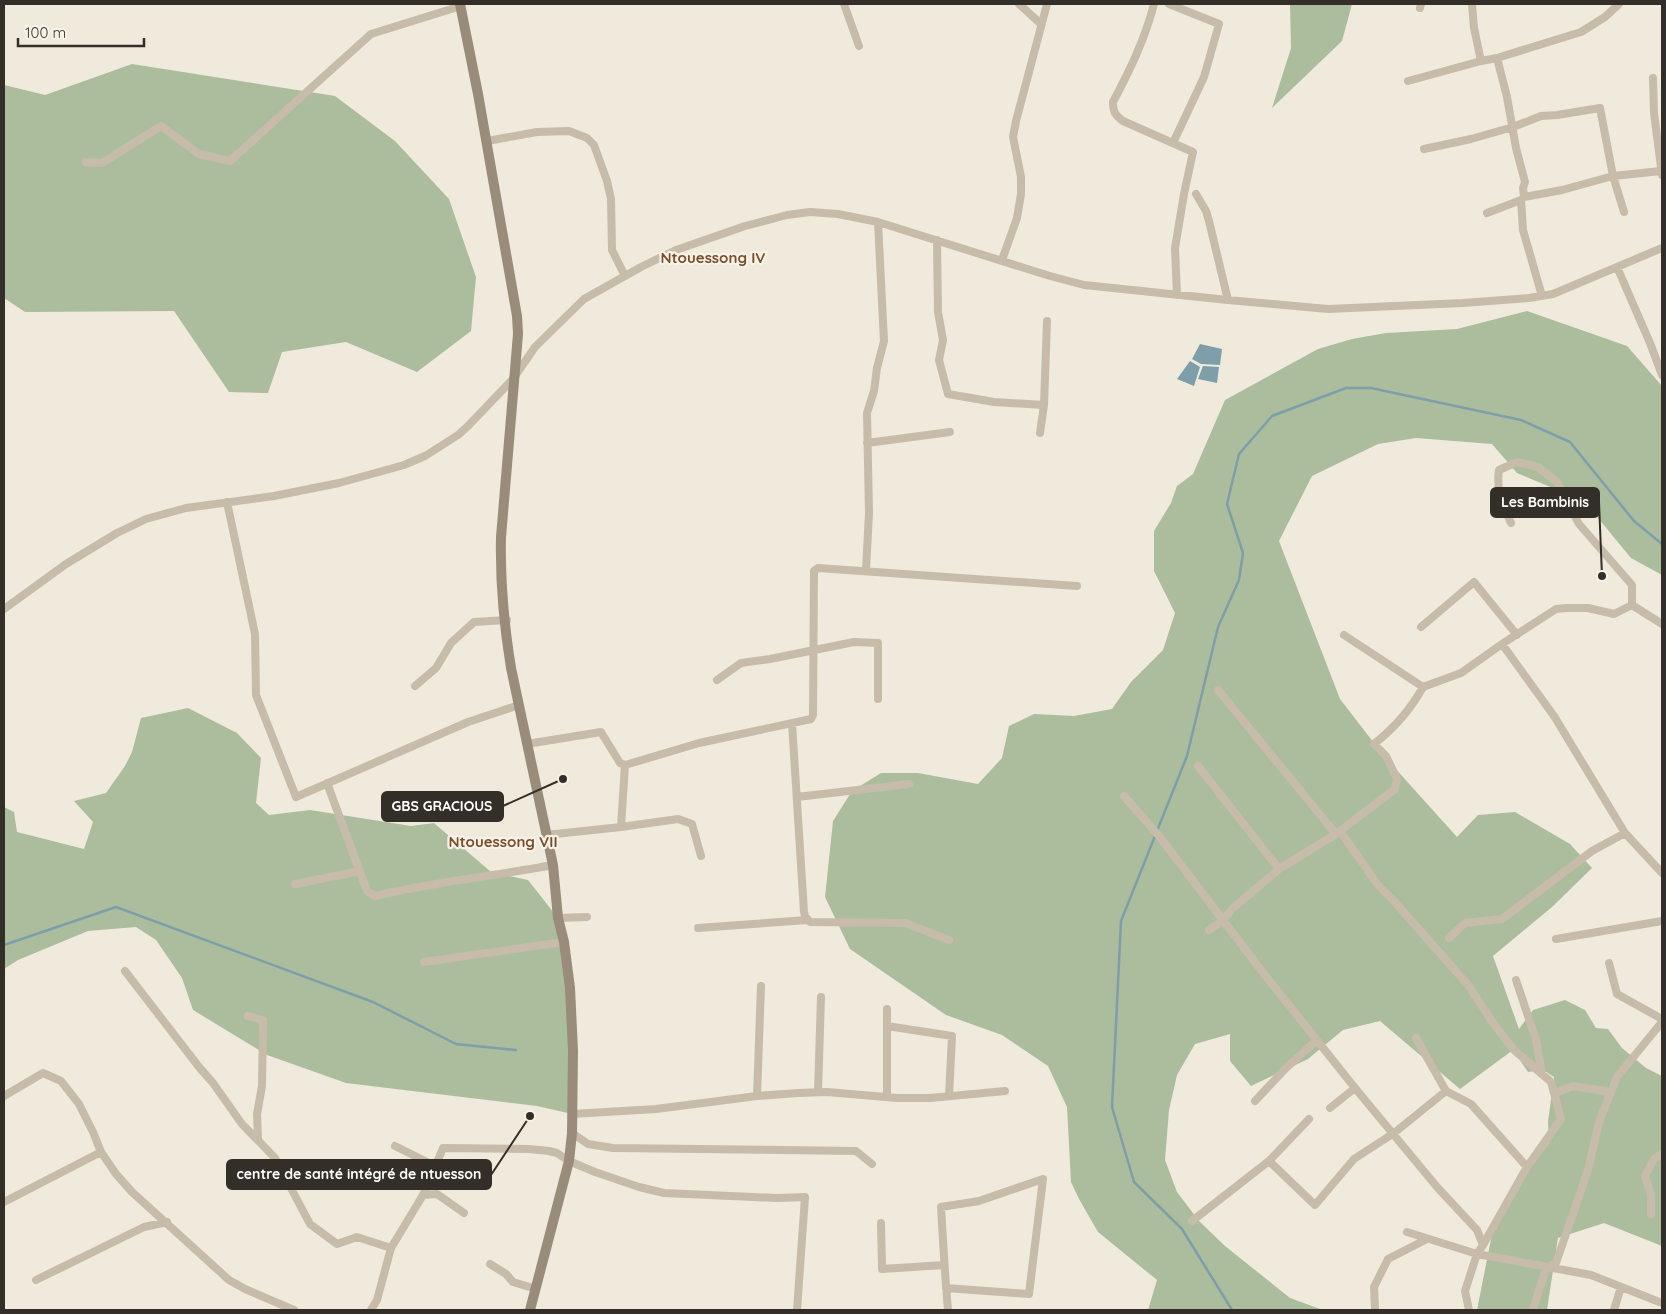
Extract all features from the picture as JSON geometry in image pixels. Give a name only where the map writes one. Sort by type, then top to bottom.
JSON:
[{"type":"street","points":[[844,4],[859,46]]},
{"type":"street","points":[[1019,4],[1041,24]]},
{"type":"street","points":[[1002,260],[1017,218],[1022,194],[1014,132],[1047,4]]},
{"type":"street","points":[[1154,4],[1137,56],[1113,102],[1113,110],[1115,115],[1123,121],[1193,152],[1175,248],[1177,295]]},
{"type":"street","points":[[1169,4],[1219,24],[1204,76],[1173,143]]},
{"type":"street","points":[[1472,4],[1474,28],[1481,60]]},
{"type":"street","points":[[1408,81],[1481,60],[1497,58],[1581,32],[1605,17],[1619,4]]},
{"type":"street","points":[[86,162],[102,163],[161,126],[199,154],[230,161],[371,34],[460,5],[487,140],[517,316],[518,334],[500,555],[511,668],[553,865],[558,918],[564,942],[570,988],[573,1051],[572,1132],[569,1161],[530,1310]]},
{"type":"street","points":[[1497,58],[1525,182],[1523,188],[1523,230],[1542,296]]},
{"type":"street","points":[[1486,213],[1523,199],[1613,176],[1662,173],[1654,113],[1652,78]]},
{"type":"street","points":[[1424,149],[1471,139],[1513,127],[1541,116],[1600,108],[1613,176],[1624,212]]},
{"type":"street","points":[[487,140],[536,132],[569,131],[587,138],[594,145],[607,181],[611,199],[612,250],[625,276]]},
{"type":"street","points":[[1196,194],[1209,220],[1228,300]]},
{"type":"street","points":[[4,609],[66,564],[131,525],[146,519],[186,508],[274,496],[339,483],[404,464],[424,456],[458,435],[513,379],[535,347],[584,299],[676,250],[745,226],[788,215],[810,212],[838,214],[878,222],[1050,276],[1084,284],[1328,309],[1473,302],[1553,294],[1662,248]]},
{"type":"street","points":[[866,570],[869,513],[867,413],[874,391],[877,368],[884,341],[878,222]]},
{"type":"street","points":[[937,240],[938,312],[943,340],[939,360],[948,394],[994,402],[1044,405]]},
{"type":"street","points":[[1617,267],[1662,375]]},
{"type":"street","points":[[1040,433],[1044,405],[1047,321]]},
{"type":"street","points":[[867,443],[950,432]]},
{"type":"street","points":[[1511,523],[1497,484],[1500,470],[1517,462],[1538,467],[1557,482],[1579,524],[1632,585],[1632,605]]},
{"type":"street","points":[[227,502],[254,634],[256,694],[296,796],[360,768],[390,758],[468,722],[518,705]]},
{"type":"street","points":[[527,744],[601,732],[620,763],[625,766],[699,743],[808,720],[812,717],[814,570],[818,568],[1077,586]]},
{"type":"street","points":[[1421,627],[1474,582],[1517,635]]},
{"type":"street","points":[[1632,605],[1662,624]]},
{"type":"street","points":[[1208,930],[1223,920],[1232,908],[1279,869],[1338,832],[1397,786],[1397,779],[1386,756],[1374,744],[1387,733],[1417,698],[1423,687],[1461,673],[1556,609],[1588,608],[1614,614],[1632,605]]},
{"type":"street","points":[[415,686],[436,668],[451,643],[474,622],[506,621]]},
{"type":"street","points":[[1344,635],[1423,687]]},
{"type":"street","points":[[717,680],[742,663],[854,642],[878,643],[878,699]]},
{"type":"street","points":[[1502,644],[1554,716],[1625,833],[1662,873]]},
{"type":"street","points":[[1218,690],[1338,832],[1378,885],[1394,900],[1469,986],[1493,1023],[1514,1050],[1551,1082],[1561,1119],[1527,1167],[1477,1254],[1466,1292],[1469,1310]]},
{"type":"street","points":[[792,722],[804,912],[807,920]]},
{"type":"street","points":[[621,827],[625,766]]},
{"type":"street","points":[[1198,766],[1279,869]]},
{"type":"street","points":[[327,783],[367,891],[375,896],[418,886],[553,865]]},
{"type":"street","points":[[797,797],[909,784]]},
{"type":"street","points":[[1124,796],[1159,836],[1355,1088],[1437,1187],[1477,1230],[1483,1245]]},
{"type":"street","points":[[546,835],[678,819],[692,824],[701,856]]},
{"type":"street","points":[[1449,938],[1465,923],[1502,919],[1592,851],[1625,833]]},
{"type":"street","points":[[295,884],[360,871]]},
{"type":"street","points":[[558,918],[587,917]]},
{"type":"street","points":[[698,928],[807,920],[810,922],[905,922],[950,940]]},
{"type":"street","points":[[1556,939],[1662,921]]},
{"type":"street","points":[[424,962],[564,942]]},
{"type":"street","points":[[1533,1310],[1546,1268],[1556,1263],[1588,1170],[1599,1122],[1617,1076],[1662,1020],[1618,994],[1609,963]]},
{"type":"street","points":[[125,971],[213,1083],[242,1124],[275,1158],[310,1224],[337,1244],[357,1237],[391,1248]]},
{"type":"street","points":[[1516,980],[1536,1040],[1542,1074]]},
{"type":"street","points":[[756,1096],[761,986]]},
{"type":"street","points":[[818,1092],[821,997]]},
{"type":"street","points":[[887,1009],[887,1097]]},
{"type":"street","points":[[248,1016],[263,1020],[262,1086],[257,1114],[258,1139]]},
{"type":"street","points":[[887,1026],[952,1036],[949,1096]]},
{"type":"street","points":[[1416,1038],[1446,1091],[1471,1104],[1527,1167]]},
{"type":"street","points":[[1255,1101],[1286,1068],[1317,1040]]},
{"type":"street","points":[[4,1096],[43,1073],[61,1081],[79,1104],[93,1132],[100,1152],[132,1192],[229,1280],[294,1310]]},
{"type":"street","points":[[1555,1093],[1573,1086],[1611,1092]]},
{"type":"street","points":[[1330,1108],[1355,1088]]},
{"type":"street","points":[[572,1114],[656,1109],[756,1096],[818,1092],[922,1098],[1004,1091]]},
{"type":"street","points":[[1269,1162],[1315,1205],[1354,1159],[1394,1133],[1446,1091]]},
{"type":"street","points":[[1192,1221],[1269,1162],[1310,1119]]},
{"type":"street","points":[[572,1132],[588,1144],[613,1148],[856,1152],[872,1164]]},
{"type":"street","points":[[395,1146],[436,1166]]},
{"type":"street","points":[[371,1310],[377,1300],[391,1248],[423,1195],[442,1148],[549,1151],[558,1153],[569,1161],[615,1180],[664,1194],[778,1198],[805,1197],[797,1310]]},
{"type":"street","points":[[4,1202],[100,1152]]},
{"type":"street","points":[[1651,1214],[1651,1195],[1646,1176],[1654,1159],[1662,1154]]},
{"type":"street","points":[[946,1288],[1029,1294],[1043,1179],[979,1201],[941,1207],[944,1265],[946,1288],[948,1310]]},
{"type":"street","points":[[423,1195],[436,1194],[464,1213]]},
{"type":"street","points":[[36,1280],[144,1228],[167,1222]]},
{"type":"street","points":[[881,1223],[882,1269],[944,1265]]},
{"type":"street","points":[[1407,1232],[1477,1254],[1591,1275],[1662,1303]]},
{"type":"street","points":[[1375,1308],[1374,1287],[1388,1259],[1428,1238]]},
{"type":"street","points":[[490,1264],[506,1274],[513,1282],[536,1289]]},
{"type":"street","points":[[1614,1310],[1622,1287]]},
{"type":"green space","points":[[1290,4],[1352,4],[1342,41],[1272,108],[1291,48]]},
{"type":"green space","points":[[132,64],[335,96],[395,141],[449,199],[476,277],[471,331],[417,372],[346,342],[282,352],[268,393],[229,392],[174,311],[25,312],[4,298],[4,85],[45,95]]},
{"type":"green space","points":[[1527,311],[1627,346],[1662,386],[1662,575],[1631,558],[1584,501],[1517,473],[1492,444],[1416,438],[1378,444],[1312,476],[1279,541],[1340,699],[1384,756],[1457,837],[1478,815],[1515,812],[1570,844],[1592,868],[1552,907],[1493,956],[1519,1029],[1533,1010],[1565,1000],[1585,1010],[1596,1028],[1608,1029],[1622,1048],[1646,1068],[1662,1076],[1662,1246],[1604,1223],[1558,1238],[1547,1310],[1477,1310],[1494,1224],[1527,1172],[1549,1143],[1548,1122],[1554,1077],[1543,1070],[1528,1072],[1513,1050],[1460,1089],[1380,1021],[1343,1030],[1308,1059],[1251,1086],[1230,1061],[1230,1034],[1195,1044],[1177,1075],[1169,1110],[1165,1160],[1177,1192],[1199,1221],[1225,1246],[1290,1298],[1323,1310],[1148,1310],[1157,1280],[1098,1232],[1071,1182],[1067,1107],[1048,1066],[1002,1035],[946,1015],[850,949],[825,897],[833,821],[852,791],[881,773],[918,773],[978,784],[1002,758],[1009,726],[1034,714],[1074,716],[1112,709],[1131,682],[1163,650],[1175,613],[1154,571],[1154,531],[1171,503],[1177,486],[1193,474],[1225,400],[1318,349],[1352,339],[1386,333],[1457,329]]},
{"type":"green space","points":[[188,708],[237,733],[261,758],[256,803],[269,815],[310,810],[411,826],[434,823],[491,872],[528,880],[558,918],[564,942],[572,1114],[537,1106],[346,1083],[267,1055],[193,1010],[182,978],[156,940],[136,927],[88,931],[18,960],[4,969],[4,807],[14,812],[17,832],[84,849],[93,822],[74,801],[106,793],[125,766],[132,752],[141,718]]},
{"type":"water","points":[[1200,344],[1222,349],[1220,365],[1201,364],[1192,359]]},
{"type":"water","points":[[1190,361],[1200,367],[1194,386],[1177,379]]},
{"type":"water","points":[[1203,366],[1219,367],[1217,383],[1198,379]]},
{"type":"waterway","points":[[1232,1310],[1182,1229],[1134,1182],[1112,1107],[1121,921],[1187,756],[1218,627],[1239,580],[1243,553],[1227,504],[1239,454],[1272,416],[1346,388],[1371,388],[1521,420],[1570,442],[1634,521],[1662,544]]},
{"type":"waterway","points":[[4,945],[116,907],[373,1002],[456,1044],[516,1050]]},
{"type":"place","name":"Les Bambinis","points":[[1602,576]]},
{"type":"place","name":"GBS GRACIOUS","points":[[563,779]]},
{"type":"place","name":"centre de santé intégré de ntuesson","points":[[530,1116]]},
{"type":"district","name":"Ntouessong IV","points":[[713,257]]},
{"type":"district","name":"Ntouessong VII","points":[[503,841]]}]
